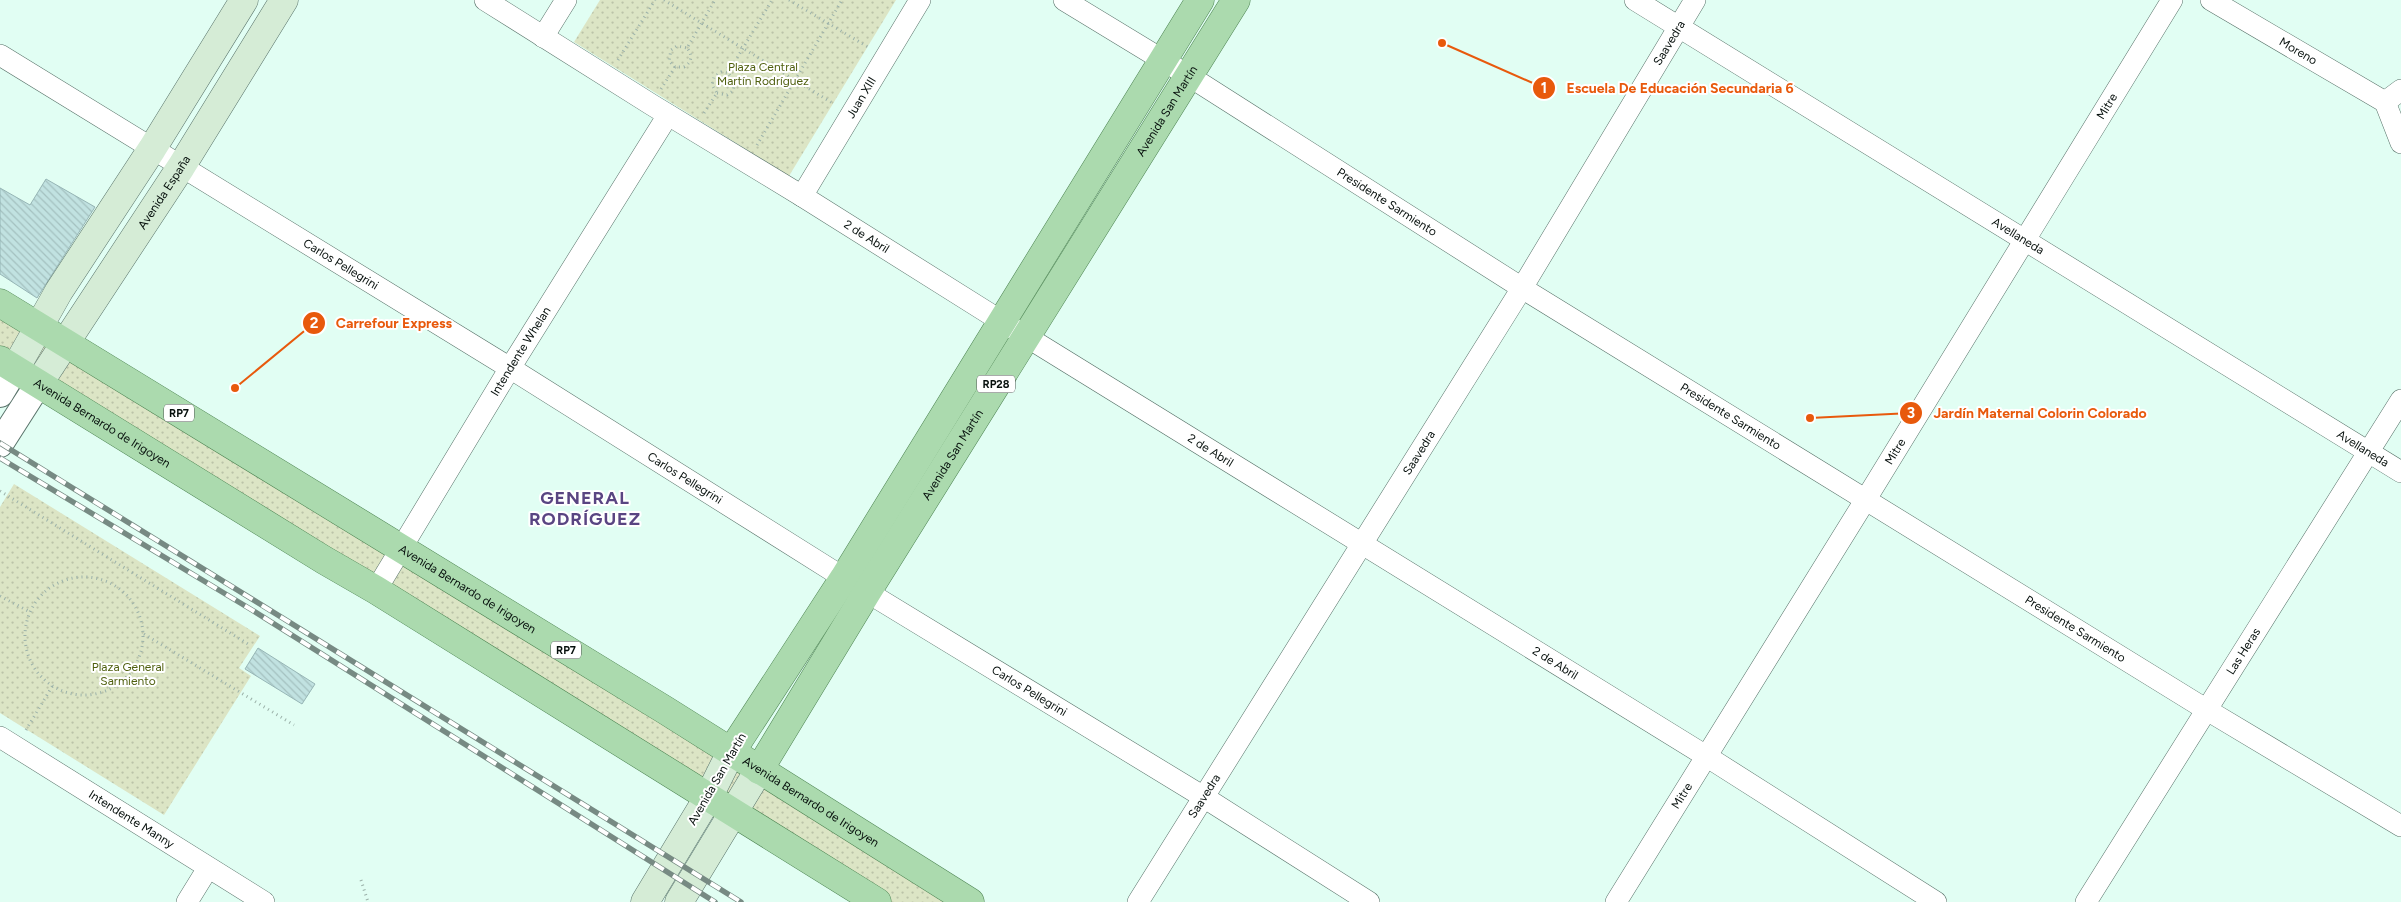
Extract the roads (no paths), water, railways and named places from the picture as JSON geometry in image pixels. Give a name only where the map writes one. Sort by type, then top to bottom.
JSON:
[{"type":"main road","points":[[8,365],[39,326],[244,0]]},
{"type":"main road","name":"Avenida España","points":[[39,383],[181,167],[284,0]]},
{"type":"main road","name":"Avenida San Martín","points":[[645,902],[709,796],[731,752],[844,578],[1200,0]]},
{"type":"main road","name":"Avenida San Martín","points":[[684,894],[867,592],[1236,0]]},
{"type":"main road","name":"RP7","points":[[0,303],[39,326]]},
{"type":"main road","name":"Avenida Bernardo de Irigoyen","points":[[39,326],[400,550],[731,752],[970,902]]},
{"type":"main road","name":"Avenida Bernardo de Irigoyen","points":[[8,365],[376,590],[877,902]]},
{"type":"street","name":"2 de Abril","points":[[485,0],[1706,756],[1936,902]]},
{"type":"street","points":[[543,37],[566,0]]},
{"type":"street","name":"Juan XIII","points":[[802,196],[920,0]]},
{"type":"street","name":"Presidente Sarmiento","points":[[1064,0],[1189,76],[1522,288],[2207,710],[2401,826]]},
{"type":"street","name":"Avellaneda","points":[[1635,0],[2401,472]]},
{"type":"street","name":"Saavedra","points":[[1138,902],[1202,796],[1522,288],[1695,0]]},
{"type":"street","name":"Mitre","points":[[1616,902],[2172,0]]},
{"type":"street","name":"Moreno","points":[[2212,0],[2393,96]]},
{"type":"street","name":"Carlos Pellegrini","points":[[0,55],[510,368],[844,578],[1202,796],[1369,902]]},
{"type":"street","points":[[2393,96],[2401,143]]},
{"type":"street","name":"Intendente Whelan","points":[[376,590],[510,368],[660,110]]},
{"type":"street","points":[[0,394],[8,365]]},
{"type":"street","points":[[0,444],[39,383]]},
{"type":"street","name":"Las Heras","points":[[2086,902],[2401,400]]},
{"type":"street","name":"Intendente Manny","points":[[8,742],[264,902]]},
{"type":"street","points":[[187,902],[208,868]]},
{"type":"railway","points":[[0,443],[741,902]]},
{"type":"railway","points":[[0,458],[252,610],[715,902]]},
{"type":"place","name":"Escuela De Educación Secundaria 6","points":[[1442,43]]},
{"type":"place","name":"Carrefour Express","points":[[235,388]]},
{"type":"place","name":"Jardín Maternal Colorin Colorado","points":[[1810,418]]},
{"type":"district","name":"GENERAL RODRÍGUEZ","points":[[585,508]]},
{"type":"park label","name":"Plaza Central Martín Rodríguez","points":[[763,74]]},
{"type":"park label","name":"Plaza General Sarmiento","points":[[128,674]]}]
